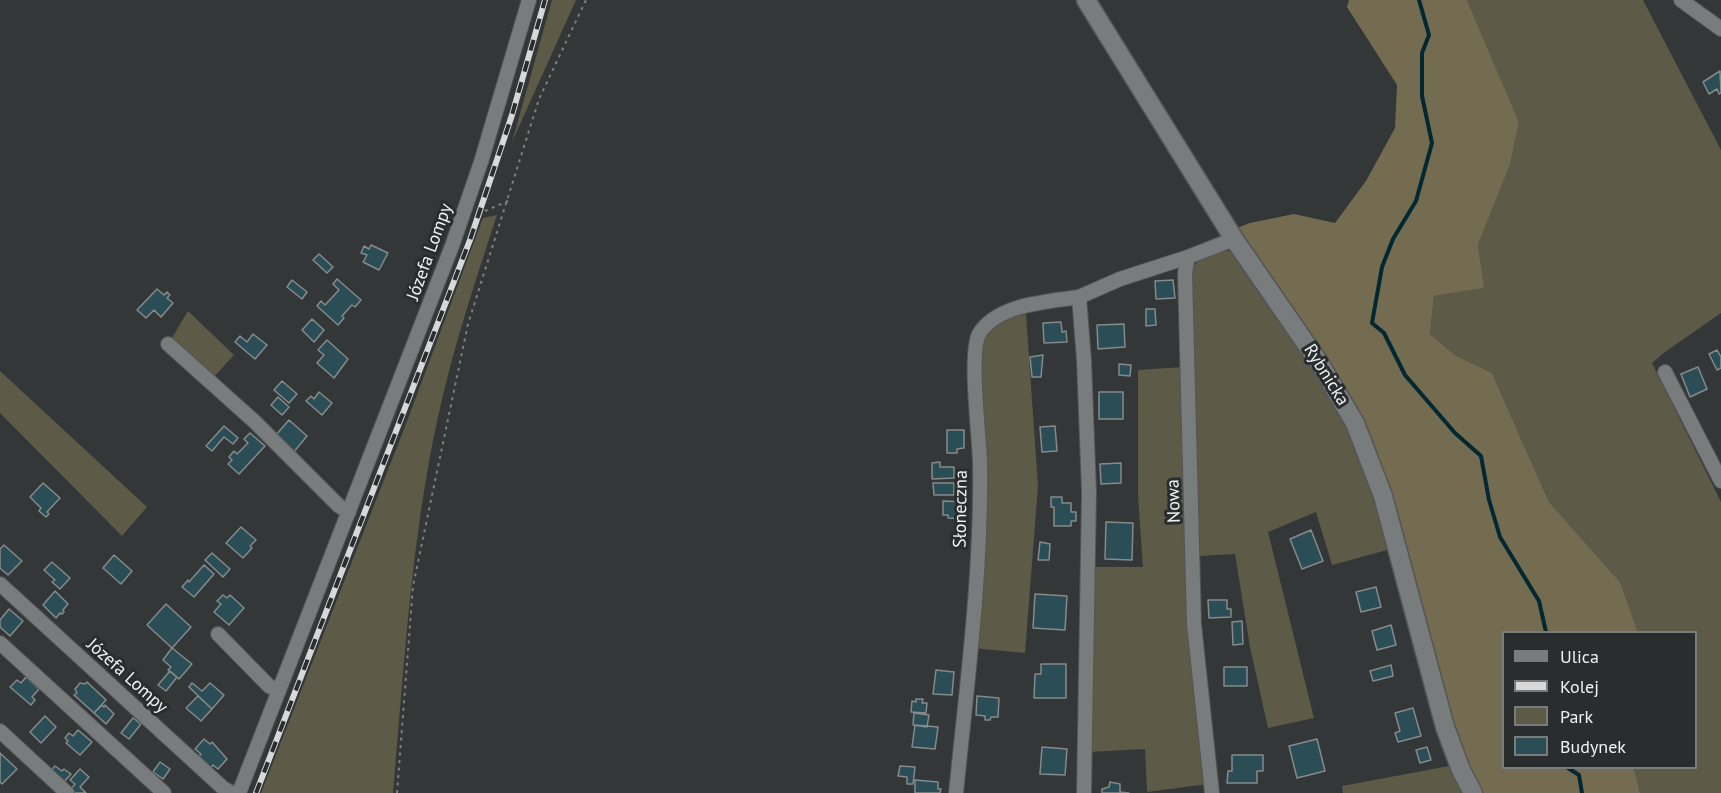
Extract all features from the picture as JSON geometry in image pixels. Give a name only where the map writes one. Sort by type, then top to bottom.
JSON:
[{"type":"street","name":"Józefa Lompy","points":[[239,793],[350,512],[463,215],[529,0]]},
{"type":"street","name":"Rybnicka","points":[[1086,0],[1234,239],[1333,384],[1359,432],[1383,496],[1445,727],[1461,770],[1473,793]]},
{"type":"street","points":[[1681,0],[1721,28]]},
{"type":"street","points":[[1188,257],[1234,239]]},
{"type":"street","name":"Słoneczna","points":[[956,793],[977,582],[980,504],[979,435],[974,364],[978,336],[996,317],[1018,309],[1078,297],[1138,273],[1188,257]]},
{"type":"street","name":"Nowa","points":[[1188,257],[1185,282],[1194,624],[1212,793]]},
{"type":"street","points":[[1078,297],[1084,360],[1089,492],[1084,793]]},
{"type":"street","points":[[168,345],[255,422],[339,506],[350,512]]},
{"type":"street","points":[[1665,372],[1721,481]]},
{"type":"street","name":"Józefa Lompy","points":[[0,584],[223,788],[232,793]]},
{"type":"street","points":[[218,634],[268,686],[279,691]]},
{"type":"street","points":[[0,643],[164,793]]},
{"type":"street","points":[[0,731],[67,793]]},
{"type":"path","points":[[397,793],[413,586],[468,324],[539,99],[586,0]]},
{"type":"path","points":[[463,215],[480,214],[508,201]]},
{"type":"green space","points":[[552,0],[576,0],[512,142]]},
{"type":"green space","points":[[1467,0],[1643,0],[1721,150],[1721,313],[1652,363],[1721,502],[1721,793],[1640,793],[1634,769],[1697,769],[1697,631],[1638,631],[1620,582],[1549,502],[1492,373],[1455,355],[1430,334],[1434,296],[1483,288],[1478,245],[1510,165],[1519,122]]},
{"type":"green space","points":[[497,215],[450,366],[429,463],[415,557],[393,793],[261,793],[406,424],[483,218]]},
{"type":"green space","points":[[1225,250],[1236,253],[1323,377],[1355,438],[1391,549],[1332,565],[1316,512],[1268,532],[1314,718],[1268,728],[1250,647],[1235,554],[1200,556],[1194,437],[1191,271],[1200,259]]},
{"type":"green space","points":[[188,311],[234,355],[212,379],[170,341]]},
{"type":"green space","points":[[1026,314],[1038,486],[1025,653],[973,648],[981,344],[990,330],[999,322]]},
{"type":"green space","points":[[1183,367],[1207,784],[1147,792],[1145,749],[1089,752],[1092,567],[1143,567],[1138,496],[1138,370]]},
{"type":"green space","points":[[0,371],[147,507],[122,536],[0,413]]},
{"type":"green space","points":[[1449,766],[1465,793],[1343,793],[1342,786]]},
{"type":"shaded area","points":[[1349,0],[1467,0],[1519,122],[1510,165],[1478,245],[1484,288],[1434,296],[1430,334],[1455,355],[1492,373],[1549,502],[1620,582],[1638,631],[1502,631],[1502,769],[1634,769],[1640,793],[1480,793],[1462,766],[1381,474],[1237,228],[1294,214],[1335,223],[1366,181],[1395,128],[1397,85],[1347,7]]},
{"type":"building","points":[[1720,71],[1721,93],[1719,94],[1717,89],[1709,94],[1703,82]]},
{"type":"building","points":[[371,245],[388,253],[379,270],[363,262],[367,255],[361,253],[364,246],[369,249]]},
{"type":"building","points":[[319,254],[333,267],[327,273],[313,260]]},
{"type":"building","points":[[337,279],[361,300],[355,307],[352,305],[342,316],[344,318],[338,325],[317,306],[321,301],[325,305],[339,290],[333,284]]},
{"type":"building","points":[[292,280],[307,292],[302,299],[287,287]]},
{"type":"building","points":[[1173,280],[1175,298],[1156,299],[1155,281]]},
{"type":"building","points":[[157,289],[164,295],[167,292],[170,295],[167,298],[173,303],[161,317],[154,310],[146,318],[137,310]]},
{"type":"building","points":[[1146,309],[1155,309],[1156,325],[1146,326]]},
{"type":"building","points":[[312,319],[324,330],[314,342],[302,330]]},
{"type":"building","points":[[1061,322],[1062,332],[1066,331],[1067,342],[1044,343],[1043,323]]},
{"type":"building","points":[[1124,324],[1125,347],[1098,349],[1097,325]]},
{"type":"building","points":[[253,334],[267,345],[255,359],[235,342],[240,336],[247,342]]},
{"type":"building","points":[[327,340],[348,359],[334,378],[317,363],[324,355],[318,350]]},
{"type":"building","points":[[1717,350],[1721,357],[1721,368],[1717,370],[1709,354]]},
{"type":"building","points":[[1043,355],[1041,377],[1032,377],[1030,357]]},
{"type":"building","points":[[1119,364],[1131,365],[1130,376],[1119,375]]},
{"type":"building","points":[[1698,367],[1707,389],[1690,397],[1681,374]]},
{"type":"building","points":[[282,381],[297,394],[289,403],[274,390]]},
{"type":"building","points":[[319,392],[332,403],[322,415],[306,401],[311,396],[314,399]]},
{"type":"building","points":[[1099,392],[1123,392],[1123,419],[1099,419]]},
{"type":"building","points":[[278,397],[289,407],[282,415],[271,405]]},
{"type":"building","points":[[289,420],[307,436],[293,453],[275,436]]},
{"type":"building","points":[[224,426],[238,438],[233,444],[224,437],[212,451],[206,446]]},
{"type":"building","points":[[1055,426],[1057,451],[1042,452],[1040,427]]},
{"type":"building","points":[[947,430],[964,430],[964,448],[957,449],[957,453],[947,453]]},
{"type":"building","points":[[250,433],[265,446],[239,474],[228,464],[232,460],[229,457],[234,451],[237,454],[248,443],[244,439]]},
{"type":"building","points":[[940,462],[940,467],[954,467],[954,478],[932,479],[932,463]]},
{"type":"building","points":[[1121,463],[1121,483],[1101,484],[1100,464]]},
{"type":"building","points":[[43,483],[60,498],[47,512],[49,514],[46,517],[30,497]]},
{"type":"building","points":[[933,483],[954,483],[954,495],[934,495]]},
{"type":"building","points":[[1051,497],[1062,497],[1062,503],[1071,503],[1071,512],[1076,512],[1076,521],[1071,521],[1071,526],[1054,526],[1054,507],[1051,507]]},
{"type":"building","points":[[943,501],[966,502],[965,519],[948,518],[948,515],[943,515]]},
{"type":"building","points":[[1106,522],[1133,523],[1132,560],[1105,559]]},
{"type":"building","points":[[241,527],[256,540],[243,558],[226,543]]},
{"type":"building","points":[[1311,530],[1323,561],[1302,569],[1290,539]]},
{"type":"building","points":[[1040,542],[1050,544],[1049,560],[1038,560]]},
{"type":"building","points":[[4,545],[22,561],[8,575],[0,568],[0,549]]},
{"type":"building","points":[[212,553],[230,569],[223,577],[205,560]]},
{"type":"building","points":[[114,555],[132,571],[121,584],[103,568]]},
{"type":"building","points":[[52,562],[70,578],[60,589],[52,582],[55,580],[44,570]]},
{"type":"building","points":[[204,565],[214,574],[194,597],[182,587]]},
{"type":"building","points":[[1376,587],[1381,607],[1361,612],[1356,592]]},
{"type":"building","points":[[55,591],[68,604],[64,612],[56,618],[43,605]]},
{"type":"building","points":[[1035,594],[1067,596],[1065,630],[1033,628]]},
{"type":"building","points":[[223,595],[227,598],[230,595],[244,608],[229,625],[214,612],[221,604],[217,601]]},
{"type":"building","points":[[1208,600],[1227,600],[1227,609],[1231,609],[1231,617],[1209,618]]},
{"type":"building","points":[[166,604],[191,627],[172,648],[147,625]]},
{"type":"building","points":[[9,609],[23,621],[10,636],[0,627],[0,620]]},
{"type":"building","points":[[1242,621],[1243,644],[1233,645],[1232,622]]},
{"type":"building","points":[[1391,625],[1396,645],[1377,650],[1372,631]]},
{"type":"building","points":[[172,648],[192,664],[179,679],[168,670],[171,667],[163,660]]},
{"type":"building","points":[[1041,664],[1066,664],[1066,698],[1034,698],[1035,674],[1041,674]]},
{"type":"building","points":[[1391,665],[1393,676],[1373,681],[1370,671]]},
{"type":"building","points":[[1224,667],[1247,667],[1247,686],[1224,686]]},
{"type":"building","points":[[936,670],[954,672],[952,695],[933,694]]},
{"type":"building","points":[[170,671],[177,677],[166,691],[158,685]]},
{"type":"building","points":[[26,677],[39,689],[32,697],[35,700],[31,705],[10,687],[17,680],[21,683]]},
{"type":"building","points":[[87,682],[106,700],[94,713],[74,695],[80,683]]},
{"type":"building","points":[[192,683],[202,691],[210,683],[224,695],[212,709],[189,687]]},
{"type":"building","points":[[198,696],[212,709],[201,721],[186,708]]},
{"type":"building","points":[[977,696],[999,698],[998,717],[985,720],[985,716],[976,715]]},
{"type":"building","points":[[916,699],[923,699],[922,703],[927,703],[926,713],[911,712],[912,701],[916,702]]},
{"type":"building","points":[[102,705],[114,714],[106,724],[94,713]]},
{"type":"building","points":[[1413,708],[1421,736],[1398,742],[1395,733],[1400,731],[1395,713]]},
{"type":"building","points":[[914,713],[929,715],[927,727],[913,725]]},
{"type":"building","points":[[45,716],[56,727],[41,743],[30,732]]},
{"type":"building","points":[[133,718],[141,724],[129,739],[121,733]]},
{"type":"building","points":[[915,725],[938,727],[935,749],[912,747]]},
{"type":"building","points":[[78,730],[92,742],[80,755],[66,743],[68,741],[65,738],[69,733],[73,736]]},
{"type":"building","points":[[204,739],[210,744],[212,742],[227,759],[218,769],[213,765],[211,768],[195,749]]},
{"type":"building","points":[[1317,739],[1325,771],[1297,778],[1289,746]]},
{"type":"building","points":[[1042,747],[1067,749],[1065,775],[1040,774]]},
{"type":"building","points":[[1427,747],[1431,760],[1420,763],[1416,750]]},
{"type":"building","points":[[0,753],[17,769],[2,784],[0,782]]},
{"type":"building","points":[[1232,755],[1263,755],[1263,771],[1257,771],[1257,783],[1227,783],[1228,771],[1232,771]]},
{"type":"building","points":[[160,762],[170,769],[163,779],[153,772]]},
{"type":"building","points":[[55,766],[71,774],[63,783],[50,772]]},
{"type":"building","points":[[900,766],[915,767],[913,784],[907,784],[907,777],[898,776]]},
{"type":"building","points":[[80,769],[89,777],[80,787],[86,793],[75,793],[71,789],[75,784],[70,780]]},
{"type":"building","points":[[915,780],[938,782],[940,793],[915,793]]},
{"type":"building","points":[[1110,782],[1120,784],[1120,792],[1129,793],[1102,793],[1102,789],[1109,787]]},
{"type":"waterway","points":[[1419,0],[1429,35],[1422,53],[1422,96],[1432,143],[1416,201],[1393,239],[1382,267],[1372,323],[1384,333],[1405,375],[1455,433],[1481,456],[1489,500],[1500,537],[1539,601],[1546,631]]},
{"type":"waterway","points":[[1570,769],[1579,775],[1582,793]]},
{"type":"railway","points":[[256,793],[470,240],[512,115],[545,0]]}]
